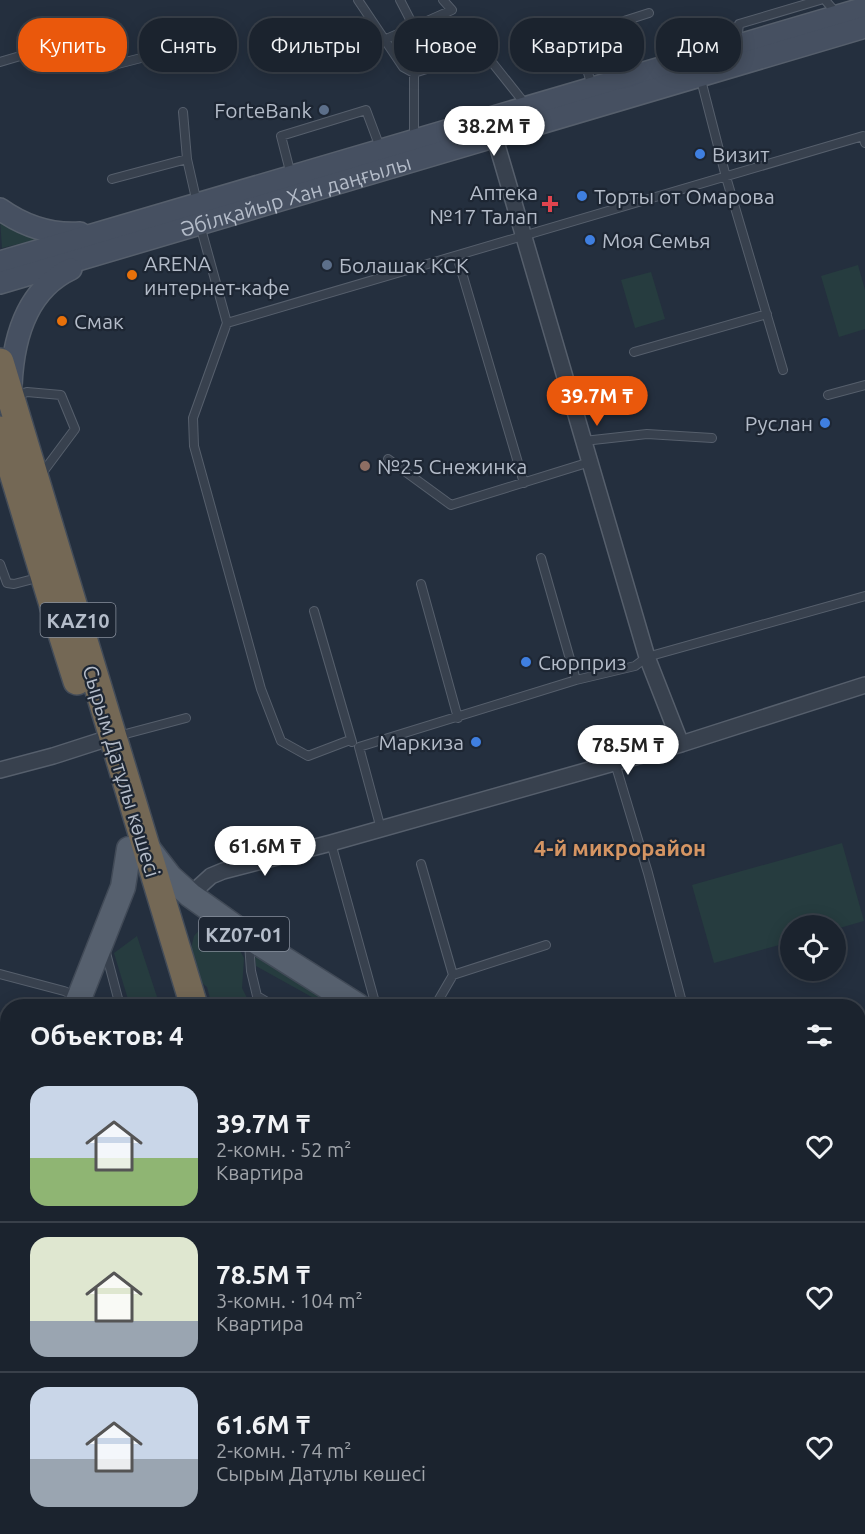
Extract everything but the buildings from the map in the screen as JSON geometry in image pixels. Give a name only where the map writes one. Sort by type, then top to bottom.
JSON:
[{"type":"highway","name":"Сырым Датұлы көшесі","points":[[0,362],[11,397],[14,478],[104,739],[137,846],[192,999]]},
{"type":"highway","name":"Сырым Датұлы көшесі","points":[[0,430],[43,576],[104,739]]},
{"type":"highway","name":"Сырым Датұлы көшесі","points":[[137,846],[175,999]]},
{"type":"main road","name":"Әбілқайыр Хан даңғылы","points":[[741,43],[832,8],[865,8]]},
{"type":"main road","name":"Әбілқайыр Хан даңғылы","points":[[741,57],[865,27]]},
{"type":"main road","name":"Әбілқайыр Хан даңғылы","points":[[198,214],[291,177],[381,150],[414,141],[492,127],[528,106],[592,87],[672,72]]},
{"type":"main road","name":"Әбілқайыр Хан даңғылы","points":[[0,283],[110,240],[681,72]]},
{"type":"main road","points":[[0,209],[30,226],[49,232],[74,233],[110,240]]},
{"type":"main road","name":"Әбілқайыр Хан даңғылы","points":[[0,262],[110,240]]},
{"type":"main road","points":[[11,397],[16,346],[24,320],[37,294],[110,240]]},
{"type":"main road","points":[[79,999],[103,942],[137,846]]},
{"type":"main road","name":"KZ07-01","points":[[137,846],[190,895],[249,937],[347,999]]},
{"type":"street","points":[[492,127],[647,657],[681,744]]},
{"type":"street","points":[[190,895],[211,876],[223,871],[331,843],[681,744],[865,686]]},
{"type":"street","points":[[0,770],[104,739]]},
{"type":"lane","points":[[358,0],[403,67],[414,73],[483,51],[528,106]]},
{"type":"lane","points":[[399,0],[409,18]]},
{"type":"lane","points":[[434,18],[452,10],[443,0]]},
{"type":"lane","points":[[741,23],[820,0]]},
{"type":"lane","points":[[633,18],[649,13]]},
{"type":"lane","points":[[384,40],[394,36]]},
{"type":"lane","points":[[0,62],[60,44],[72,65],[102,68],[139,59]]},
{"type":"lane","points":[[588,72],[592,87]]},
{"type":"lane","points":[[699,72],[726,177],[783,370]]},
{"type":"lane","points":[[414,73],[414,141]]},
{"type":"lane","points":[[291,177],[281,136],[366,111],[381,150]]},
{"type":"lane","points":[[183,112],[187,159],[198,214],[227,323],[193,418],[194,446],[261,689],[281,741],[308,756],[350,740]]},
{"type":"lane","points":[[227,323],[863,136],[865,143]]},
{"type":"lane","points":[[112,180],[187,159]]},
{"type":"lane","points":[[457,256],[524,483]]},
{"type":"lane","points":[[634,352],[767,314]]},
{"type":"lane","points":[[828,394],[865,385]]},
{"type":"lane","points":[[11,397],[27,392],[61,395],[75,429],[14,478]]},
{"type":"lane","points":[[584,441],[647,434],[712,438]]},
{"type":"lane","points":[[388,459],[452,505],[591,462]]},
{"type":"lane","points":[[541,558],[576,680]]},
{"type":"lane","points":[[0,564],[7,583],[14,584],[43,576]]},
{"type":"lane","points":[[421,584],[458,718]]},
{"type":"lane","points":[[359,747],[576,680],[635,666],[647,657],[865,596]]},
{"type":"lane","points":[[314,611],[350,740],[359,747],[381,829]]},
{"type":"lane","points":[[104,739],[186,718]]},
{"type":"lane","points":[[615,763],[648,873],[681,999]]},
{"type":"lane","points":[[331,843],[357,999]]},
{"type":"lane","points":[[421,864],[453,975]]},
{"type":"lane","points":[[249,937],[251,971],[258,999]]},
{"type":"lane","points":[[103,942],[118,999]]},
{"type":"lane","points":[[439,999],[453,975],[546,945]]},
{"type":"lane","points":[[0,974],[64,991],[74,999]]},
{"type":"lane","points":[[257,996],[262,999]]},
{"type":"green space","points":[[0,219],[44,238],[2,248]]},
{"type":"green space","points":[[858,265],[865,290],[865,329],[839,337],[821,276]]},
{"type":"green space","points":[[651,272],[665,319],[635,328],[621,280]]},
{"type":"green space","points":[[842,843],[864,921],[846,926],[846,915],[780,915],[780,945],[714,963],[692,885]]},
{"type":"green space","points":[[203,926],[233,938],[244,958],[242,988],[248,999],[210,999],[207,987],[198,980],[190,953],[194,936]]},
{"type":"green space","points":[[137,936],[158,999],[128,999],[114,953]]},
{"type":"green space","points":[[258,955],[326,999],[315,999],[256,966],[255,958]]},
{"type":"place","name":"ForteBank","points":[[324,110]]},
{"type":"place","name":"Визит","points":[[700,154]]},
{"type":"place","name":"Торты от Омарова","points":[[582,196]]},
{"type":"place","name":"Аптека №17 Талап","points":[[550,204]]},
{"type":"place","name":"Моя Семья","points":[[590,240]]},
{"type":"place","name":"Болашак КСК","points":[[327,265]]},
{"type":"place","name":"ARENA интернет-кафе","points":[[132,275]]},
{"type":"place","name":"Смак","points":[[62,321]]},
{"type":"place","name":"Руслан","points":[[825,423]]},
{"type":"place","name":"№25 Снежинка","points":[[365,466]]},
{"type":"place","name":"Сюрприз","points":[[526,662]]},
{"type":"place","name":"Маркиза","points":[[476,742]]},
{"type":"district","name":"4-й микрорайон","points":[[620,847]]}]
